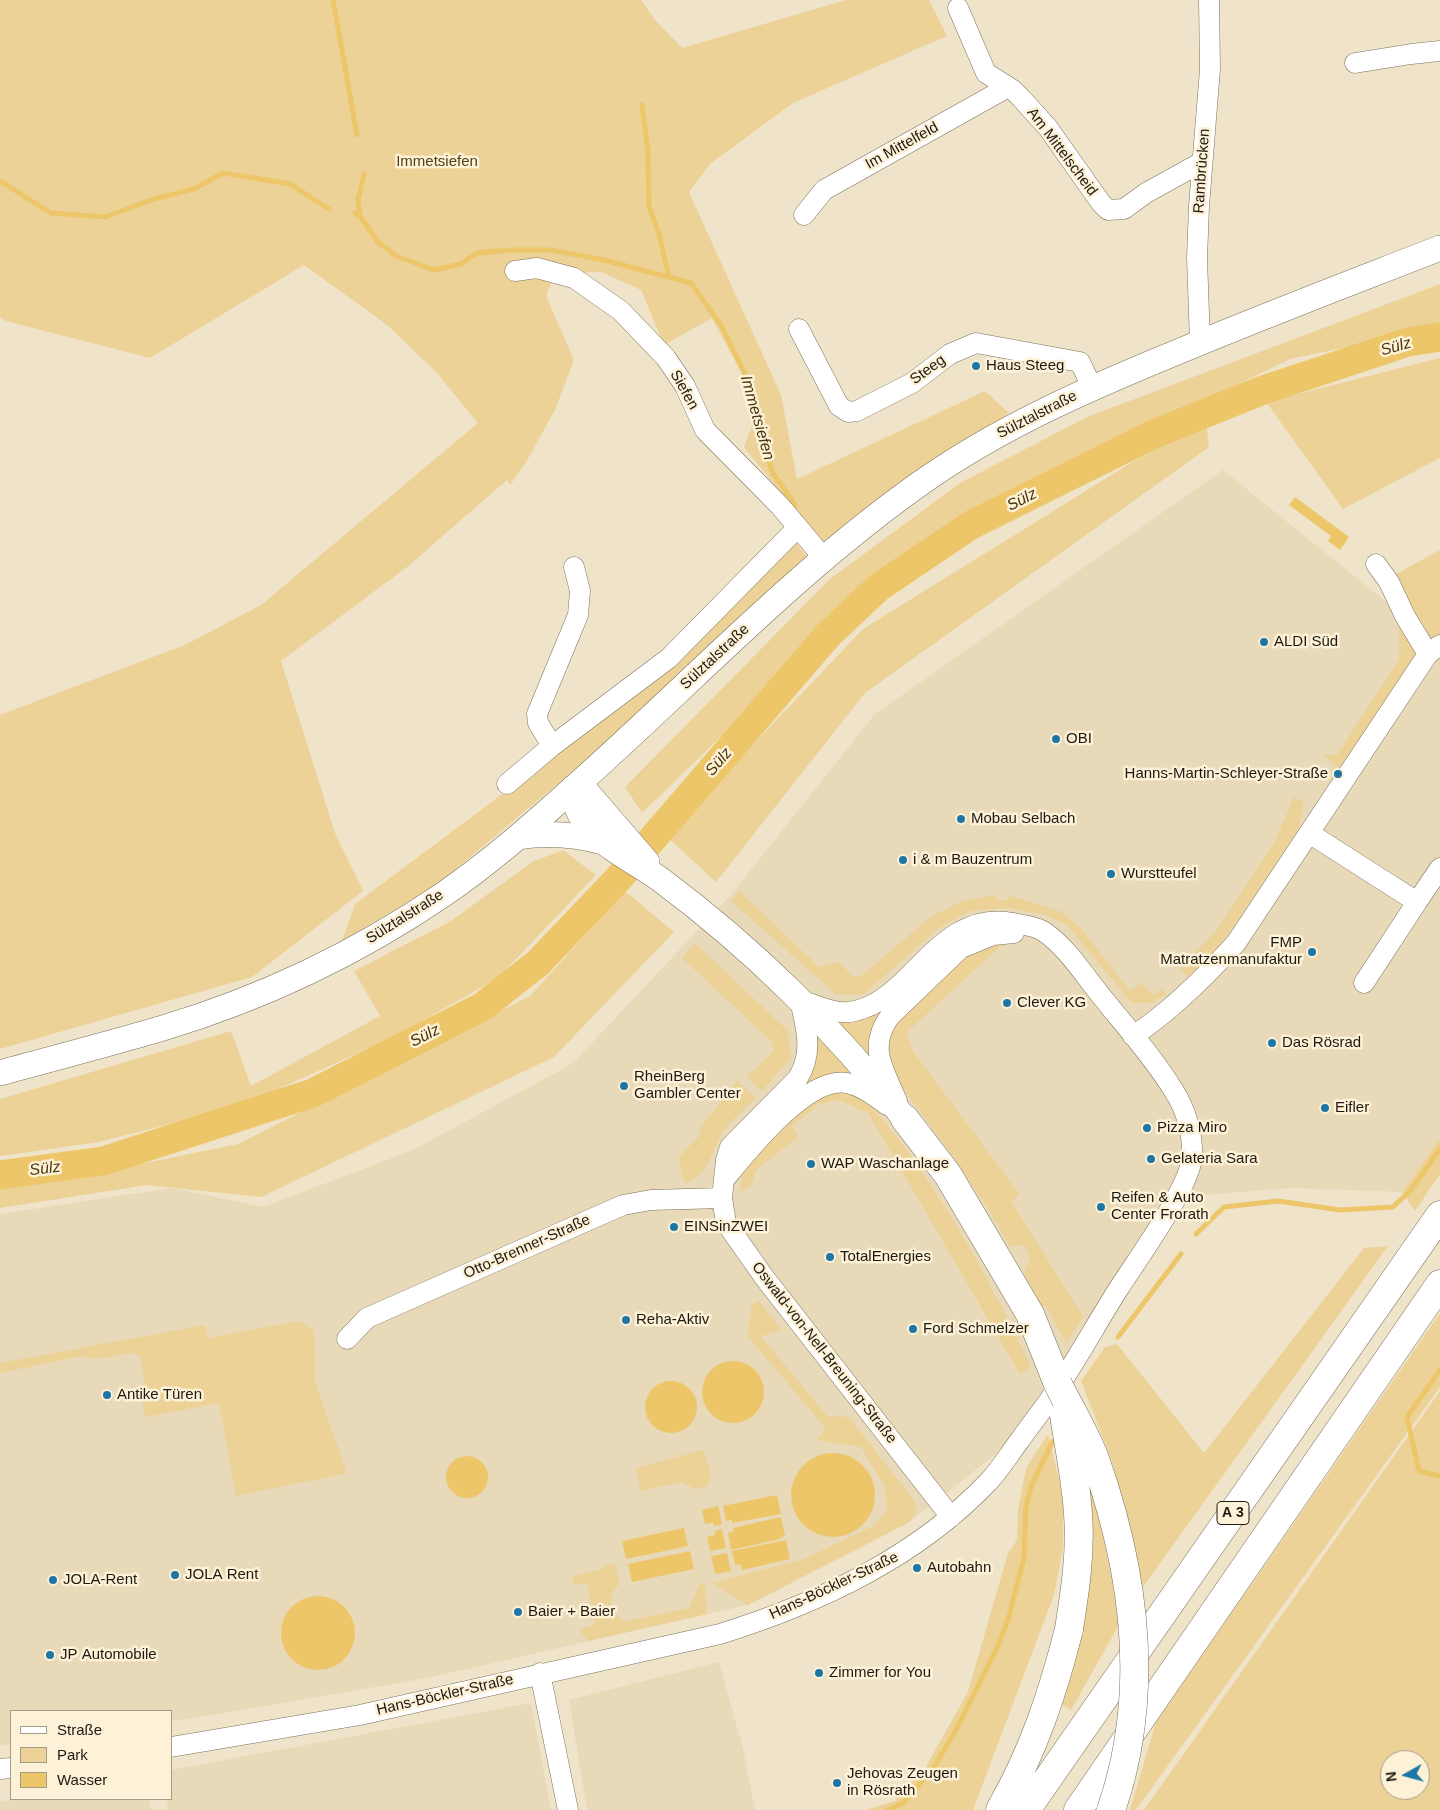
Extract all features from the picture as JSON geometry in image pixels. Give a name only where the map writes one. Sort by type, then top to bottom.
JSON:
[{"type":"highway","points":[[905,1119],[948,1175],[1030,1314],[1058,1384],[1094,1458],[1122,1560],[1133,1619],[1136,1674],[1129,1741],[1111,1810]]},
{"type":"highway","name":"A 3","points":[[1026,1810],[1440,1215]]},
{"type":"highway","name":"A 3","points":[[1078,1810],[1440,1284]]},
{"type":"highway","points":[[1000,1810],[1032,1747],[1054,1687],[1069,1629],[1077,1579],[1078,1516],[1076,1482],[1058,1384]]},
{"type":"main road","name":"Sülztalstraße","points":[[0,1072],[166,1028],[246,999],[310,972],[386,931],[484,865],[518,838],[823,557],[885,508],[960,458],[1014,426],[1092,387],[1200,342],[1440,248]]},
{"type":"main road","points":[[576,786],[576,809],[580,817],[610,834],[800,1000],[881,1088],[905,1119]]},
{"type":"main road","points":[[518,838],[553,833],[610,834]]},
{"type":"street","name":"Rambrücken","points":[[1200,342],[1198,330],[1197,258],[1202,162],[1210,69],[1209,0]]},
{"type":"street","name":"Am Mittelscheid","points":[[958,8],[986,73],[1022,98],[1048,128],[1100,203],[1108,210],[1124,209],[1170,178],[1202,162]]},
{"type":"street","points":[[1355,64],[1440,51]]},
{"type":"street","name":"Im Mittelfeld","points":[[804,215],[824,190],[1008,87]]},
{"type":"street","name":"Siefen","points":[[515,271],[537,268],[574,278],[621,311],[666,358],[685,386],[705,430],[798,527],[823,557]]},
{"type":"street","name":"Steeg","points":[[799,329],[840,406],[848,412],[857,412],[905,387],[950,354],[976,343],[1080,362],[1092,387]]},
{"type":"street","name":"Sülztalstraße","points":[[508,784],[552,746],[669,658],[798,527]]},
{"type":"street","points":[[1133,1036],[1206,976],[1236,943],[1434,650],[1405,616],[1389,582],[1376,564]]},
{"type":"street","points":[[552,746],[538,723],[537,714],[578,615],[580,591],[574,567]]},
{"type":"street","points":[[1309,833],[1417,902]]},
{"type":"street","points":[[1364,983],[1440,868]]},
{"type":"street","name":"Hans-Böckler-Straße","points":[[172,1748],[325,1722],[711,1636],[756,1622],[839,1587],[899,1555],[951,1517],[991,1479],[1057,1390],[1159,1226],[1185,1180],[1192,1159],[1187,1118],[1175,1092],[1133,1036],[1064,950],[1041,930],[1009,922],[990,922],[971,926],[953,935],[884,997],[869,1007],[852,1012],[840,1012],[800,1000]]},
{"type":"street","points":[[905,1119],[880,1061],[878,1043],[882,1028],[890,1016],[961,948],[976,941],[1009,932],[1055,941]]},
{"type":"street","name":"Oswald-von-Nell-Breuning-Straße","points":[[800,1000],[808,1035],[808,1052],[804,1067],[798,1078],[730,1147],[723,1189],[726,1223],[737,1241],[951,1517]]},
{"type":"street","points":[[723,1189],[763,1134],[810,1092],[827,1084],[845,1083],[863,1088],[905,1119]]},
{"type":"street","name":"Otto-Brenner-Straße","points":[[347,1339],[367,1318],[623,1205],[723,1189]]},
{"type":"street","points":[[540,1674],[568,1810]]},
{"type":"shaded area","points":[[1223,470],[1421,630],[1440,655],[1440,1138],[1402,1192],[1291,1188],[1167,1198],[1039,1402],[996,1454],[908,1523],[748,1605],[427,1678],[172,1721],[172,1710],[10,1710],[10,1744],[0,1745],[0,1214],[171,1188],[263,1207],[413,1150],[561,1070],[574,1062],[730,896],[875,714]]},
{"type":"shaded area","points":[[719,1662],[743,1749],[755,1810],[587,1810],[569,1700]]},
{"type":"shaded area","points":[[531,1703],[551,1810],[168,1810],[167,1800],[172,1800],[172,1770]]},
{"type":"shaded area","points":[[14,1800],[149,1800],[151,1810],[0,1810],[0,1802]]},
{"type":"green space","points":[[0,0],[641,0],[655,20],[682,48],[846,0],[929,0],[947,36],[793,103],[711,163],[689,192],[781,395],[797,479],[985,391],[1009,413],[823,542],[796,512],[744,447],[754,421],[750,389],[712,318],[664,345],[641,290],[601,272],[555,273],[546,296],[574,360],[555,410],[525,464],[510,485],[507,480],[407,567],[281,661],[335,833],[363,891],[252,977],[0,1049],[0,715],[187,644],[261,605],[478,423],[436,372],[387,325],[304,265],[150,358],[6,321],[0,317]]},
{"type":"green space","points":[[1440,284],[1440,328],[1290,359],[1132,436],[955,533],[816,645],[642,813],[625,787],[830,579],[960,483],[1087,417]]},
{"type":"green space","points":[[1440,358],[1440,458],[1343,509],[1266,402]]},
{"type":"green space","points":[[1206,421],[1209,447],[865,693],[716,882],[666,836],[863,629],[1134,461]]},
{"type":"green space","points":[[790,536],[807,556],[629,724],[439,883],[342,941],[355,904],[513,786]]},
{"type":"green space","points":[[1440,550],[1440,655],[1421,630],[1396,574]]},
{"type":"green space","points":[[1399,626],[1415,636],[1420,652],[1339,769],[1323,755],[1337,755],[1399,659]]},
{"type":"green space","points":[[1294,797],[1304,802],[1299,828],[1224,941],[1189,978],[1180,968],[1217,930],[1275,841]]},
{"type":"green space","points":[[563,850],[596,875],[498,978],[390,1039],[240,1106],[99,1142],[0,1156],[0,1099],[231,1031],[251,1086],[380,1016],[354,971],[451,921],[532,862]]},
{"type":"green space","points":[[625,891],[674,932],[554,1057],[261,1197],[147,1185],[0,1208],[0,1188],[155,1161],[238,1144],[530,996]]},
{"type":"green space","points":[[739,891],[819,967],[839,962],[853,977],[861,976],[932,916],[962,901],[996,895],[998,900],[1006,900],[1011,896],[1062,912],[1083,931],[1130,991],[1142,983],[1152,995],[1162,989],[1166,994],[1152,1003],[1132,1003],[1067,925],[1046,915],[1009,908],[970,911],[939,928],[864,994],[837,995],[731,901]]},
{"type":"green space","points":[[1007,940],[906,1033],[913,1051],[1020,1195],[1011,1201],[1083,1317],[1066,1344],[1046,1306],[1041,1306],[1024,1273],[1030,1258],[1024,1245],[1010,1247],[989,1210],[952,1155],[899,1083],[884,1052],[888,1029],[962,955]]},
{"type":"green space","points":[[695,943],[788,1031],[791,1058],[762,1091],[747,1077],[774,1050],[770,1040],[682,958]]},
{"type":"green space","points":[[882,1008],[887,1012],[874,1062],[831,1018]]},
{"type":"green space","points":[[811,1029],[864,1084],[839,1077],[737,1145],[805,1080],[816,1059]]},
{"type":"green space","points":[[737,1081],[756,1098],[728,1125],[701,1173],[686,1183],[682,1177],[679,1157],[701,1134],[698,1131]]},
{"type":"green space","points":[[838,1090],[862,1095],[888,1126],[935,1191],[976,1259],[1031,1367],[1020,1374],[868,1113],[839,1100],[819,1104],[792,1126],[798,1137],[758,1168],[750,1187],[739,1192],[742,1175],[756,1153],[810,1100]]},
{"type":"green space","points":[[1440,1138],[1440,1174],[1415,1211],[1402,1192]]},
{"type":"green space","points":[[1388,1246],[1143,1587],[1113,1464],[1081,1381],[1105,1347],[1117,1344],[1204,1453],[1364,1248]]},
{"type":"green space","points":[[759,1301],[782,1330],[761,1336],[827,1416],[849,1417],[915,1502],[917,1511],[908,1523],[748,1605],[712,1583],[804,1559],[874,1526],[887,1509],[885,1487],[861,1447],[816,1440],[826,1429],[747,1335],[752,1304]]},
{"type":"green space","points":[[1440,1313],[1440,1387],[1136,1810],[1130,1810],[1156,1722]]},
{"type":"green space","points":[[299,1321],[314,1330],[315,1382],[347,1473],[236,1496],[219,1403],[145,1417],[142,1398],[147,1394],[140,1355],[125,1354],[98,1358],[82,1356],[0,1373],[0,1363],[205,1325],[208,1338]]},
{"type":"green space","points":[[1440,1391],[1440,1810],[1144,1810]]},
{"type":"green space","points":[[1048,1434],[1063,1496],[1063,1547],[1054,1595],[973,1810],[866,1810],[895,1801],[916,1775],[924,1770],[968,1692],[1008,1553],[1017,1540],[1018,1511],[1026,1468]]},
{"type":"green space","points":[[703,1450],[711,1474],[708,1486],[696,1489],[681,1482],[641,1491],[636,1468]]},
{"type":"green space","points":[[1094,1487],[1120,1623],[1071,1710],[1059,1703],[1084,1491]]},
{"type":"green space","points":[[615,1563],[619,1584],[612,1594],[611,1605],[615,1615],[620,1618],[626,1621],[689,1608],[700,1584],[705,1583],[707,1614],[588,1641],[579,1629],[595,1625],[587,1584],[575,1584],[572,1581],[574,1576],[602,1569],[606,1565]]},
{"type":"water","points":[[1295,497],[1349,537],[1340,550],[1328,541],[1331,536],[1289,505]]},
{"type":"water","points":[[733,1361],[745,1363],[755,1370],[762,1380],[764,1392],[762,1404],[755,1414],[745,1421],[733,1423],[721,1421],[711,1414],[704,1404],[702,1392],[704,1380],[711,1370],[721,1363]]},
{"type":"water","points":[[671,1381],[681,1383],[689,1389],[695,1397],[697,1407],[695,1417],[689,1425],[681,1431],[671,1433],[661,1431],[653,1425],[647,1417],[645,1407],[647,1397],[653,1389],[661,1383]]},
{"type":"water","points":[[833,1453],[849,1456],[863,1465],[872,1479],[875,1495],[872,1511],[863,1525],[849,1534],[833,1537],[817,1534],[803,1525],[794,1511],[791,1495],[794,1479],[803,1465],[817,1456]]},
{"type":"water","points":[[471,1456],[479,1459],[485,1465],[488,1477],[485,1489],[479,1495],[463,1498],[455,1495],[449,1489],[446,1473],[449,1465],[455,1459]]},
{"type":"water","points":[[777,1495],[781,1514],[732,1523],[732,1520],[726,1521],[723,1506]]},
{"type":"water","points":[[718,1506],[722,1524],[714,1526],[713,1522],[705,1524],[702,1510]]},
{"type":"water","points":[[781,1517],[785,1536],[780,1537],[780,1539],[731,1550],[728,1533],[734,1531],[733,1528]]},
{"type":"water","points":[[684,1528],[688,1546],[626,1559],[622,1541]]},
{"type":"water","points":[[722,1529],[726,1548],[710,1551],[707,1537],[715,1535],[715,1531]]},
{"type":"water","points":[[786,1540],[790,1559],[742,1570],[740,1564],[735,1565],[732,1551]]},
{"type":"water","points":[[690,1551],[694,1569],[632,1582],[628,1564]]},
{"type":"water","points":[[727,1553],[731,1571],[715,1574],[711,1556]]},
{"type":"water","points":[[311,1596],[325,1596],[339,1602],[349,1612],[355,1626],[353,1647],[339,1664],[325,1670],[311,1670],[297,1664],[287,1654],[281,1640],[281,1626],[287,1612],[297,1602]]},
{"type":"waterway","points":[[333,0],[357,135]]},
{"type":"waterway","points":[[642,105],[648,151],[649,206],[659,234],[669,277]]},
{"type":"waterway","name":"Immetsiefen","points":[[0,181],[51,213],[105,217],[154,199],[194,189],[223,173],[290,184],[329,209]]},
{"type":"waterway","points":[[360,216],[358,200],[364,174]]},
{"type":"waterway","name":"Immetsiefen","points":[[355,213],[360,216],[378,242],[396,256],[434,270],[461,264],[477,253],[510,250],[551,250],[604,260],[691,283],[722,327],[744,372],[765,451],[773,473],[795,505]]},
{"type":"waterway","name":"Sülz","points":[[0,1175],[103,1161],[313,1093],[482,1007],[538,963],[617,880],[828,635],[879,587],[971,525],[1154,434],[1263,390],[1408,342],[1440,337]]},
{"type":"waterway","points":[[1196,1234],[1224,1207],[1278,1201],[1340,1210],[1393,1207],[1411,1190],[1440,1149]]},
{"type":"waterway","points":[[1118,1337],[1181,1254]]},
{"type":"waterway","points":[[1440,1370],[1407,1417],[1419,1471],[1440,1476]]},
{"type":"waterway","points":[[888,1810],[903,1803],[934,1767],[956,1730],[996,1650],[1008,1620],[1024,1558],[1026,1506],[1032,1484],[1053,1441]]},
{"type":"place","name":"Haus Steeg","points":[[976,366]]},
{"type":"place","name":"ALDI Süd","points":[[1264,642]]},
{"type":"place","name":"OBI","points":[[1056,739]]},
{"type":"place","name":"Hanns-Martin-Schleyer-Straße","points":[[1338,774]]},
{"type":"place","name":"Mobau Selbach","points":[[961,819]]},
{"type":"place","name":"i & m Bauzentrum","points":[[903,860]]},
{"type":"place","name":"Wurstteufel","points":[[1111,874]]},
{"type":"place","name":"FMP Matratzenmanufaktur","points":[[1312,952]]},
{"type":"place","name":"Clever KG","points":[[1007,1003]]},
{"type":"place","name":"Das Rösrad","points":[[1272,1043]]},
{"type":"place","name":"RheinBerg Gambler Center","points":[[624,1086]]},
{"type":"place","name":"Eifler","points":[[1325,1108]]},
{"type":"place","name":"Pizza Miro","points":[[1147,1128]]},
{"type":"place","name":"Gelateria Sara","points":[[1151,1159]]},
{"type":"place","name":"WAP Waschanlage","points":[[811,1164]]},
{"type":"place","name":"Reifen & Auto Center Frorath","points":[[1101,1207]]},
{"type":"place","name":"EINSinZWEI","points":[[674,1227]]},
{"type":"place","name":"TotalEnergies","points":[[830,1257]]},
{"type":"place","name":"Reha-Aktiv","points":[[626,1320]]},
{"type":"place","name":"Ford Schmelzer","points":[[913,1329]]},
{"type":"place","name":"Antike Türen","points":[[107,1395]]},
{"type":"place","name":"Autobahn","points":[[917,1568]]},
{"type":"place","name":"JOLA Rent","points":[[175,1575]]},
{"type":"place","name":"JOLA-Rent","points":[[53,1580]]},
{"type":"place","name":"Baier + Baier","points":[[518,1612]]},
{"type":"place","name":"JP Automobile","points":[[50,1655]]},
{"type":"place","name":"Zimmer for You","points":[[819,1673]]},
{"type":"place","name":"Jehovas Zeugen in Rösrath","points":[[837,1783]]}]
